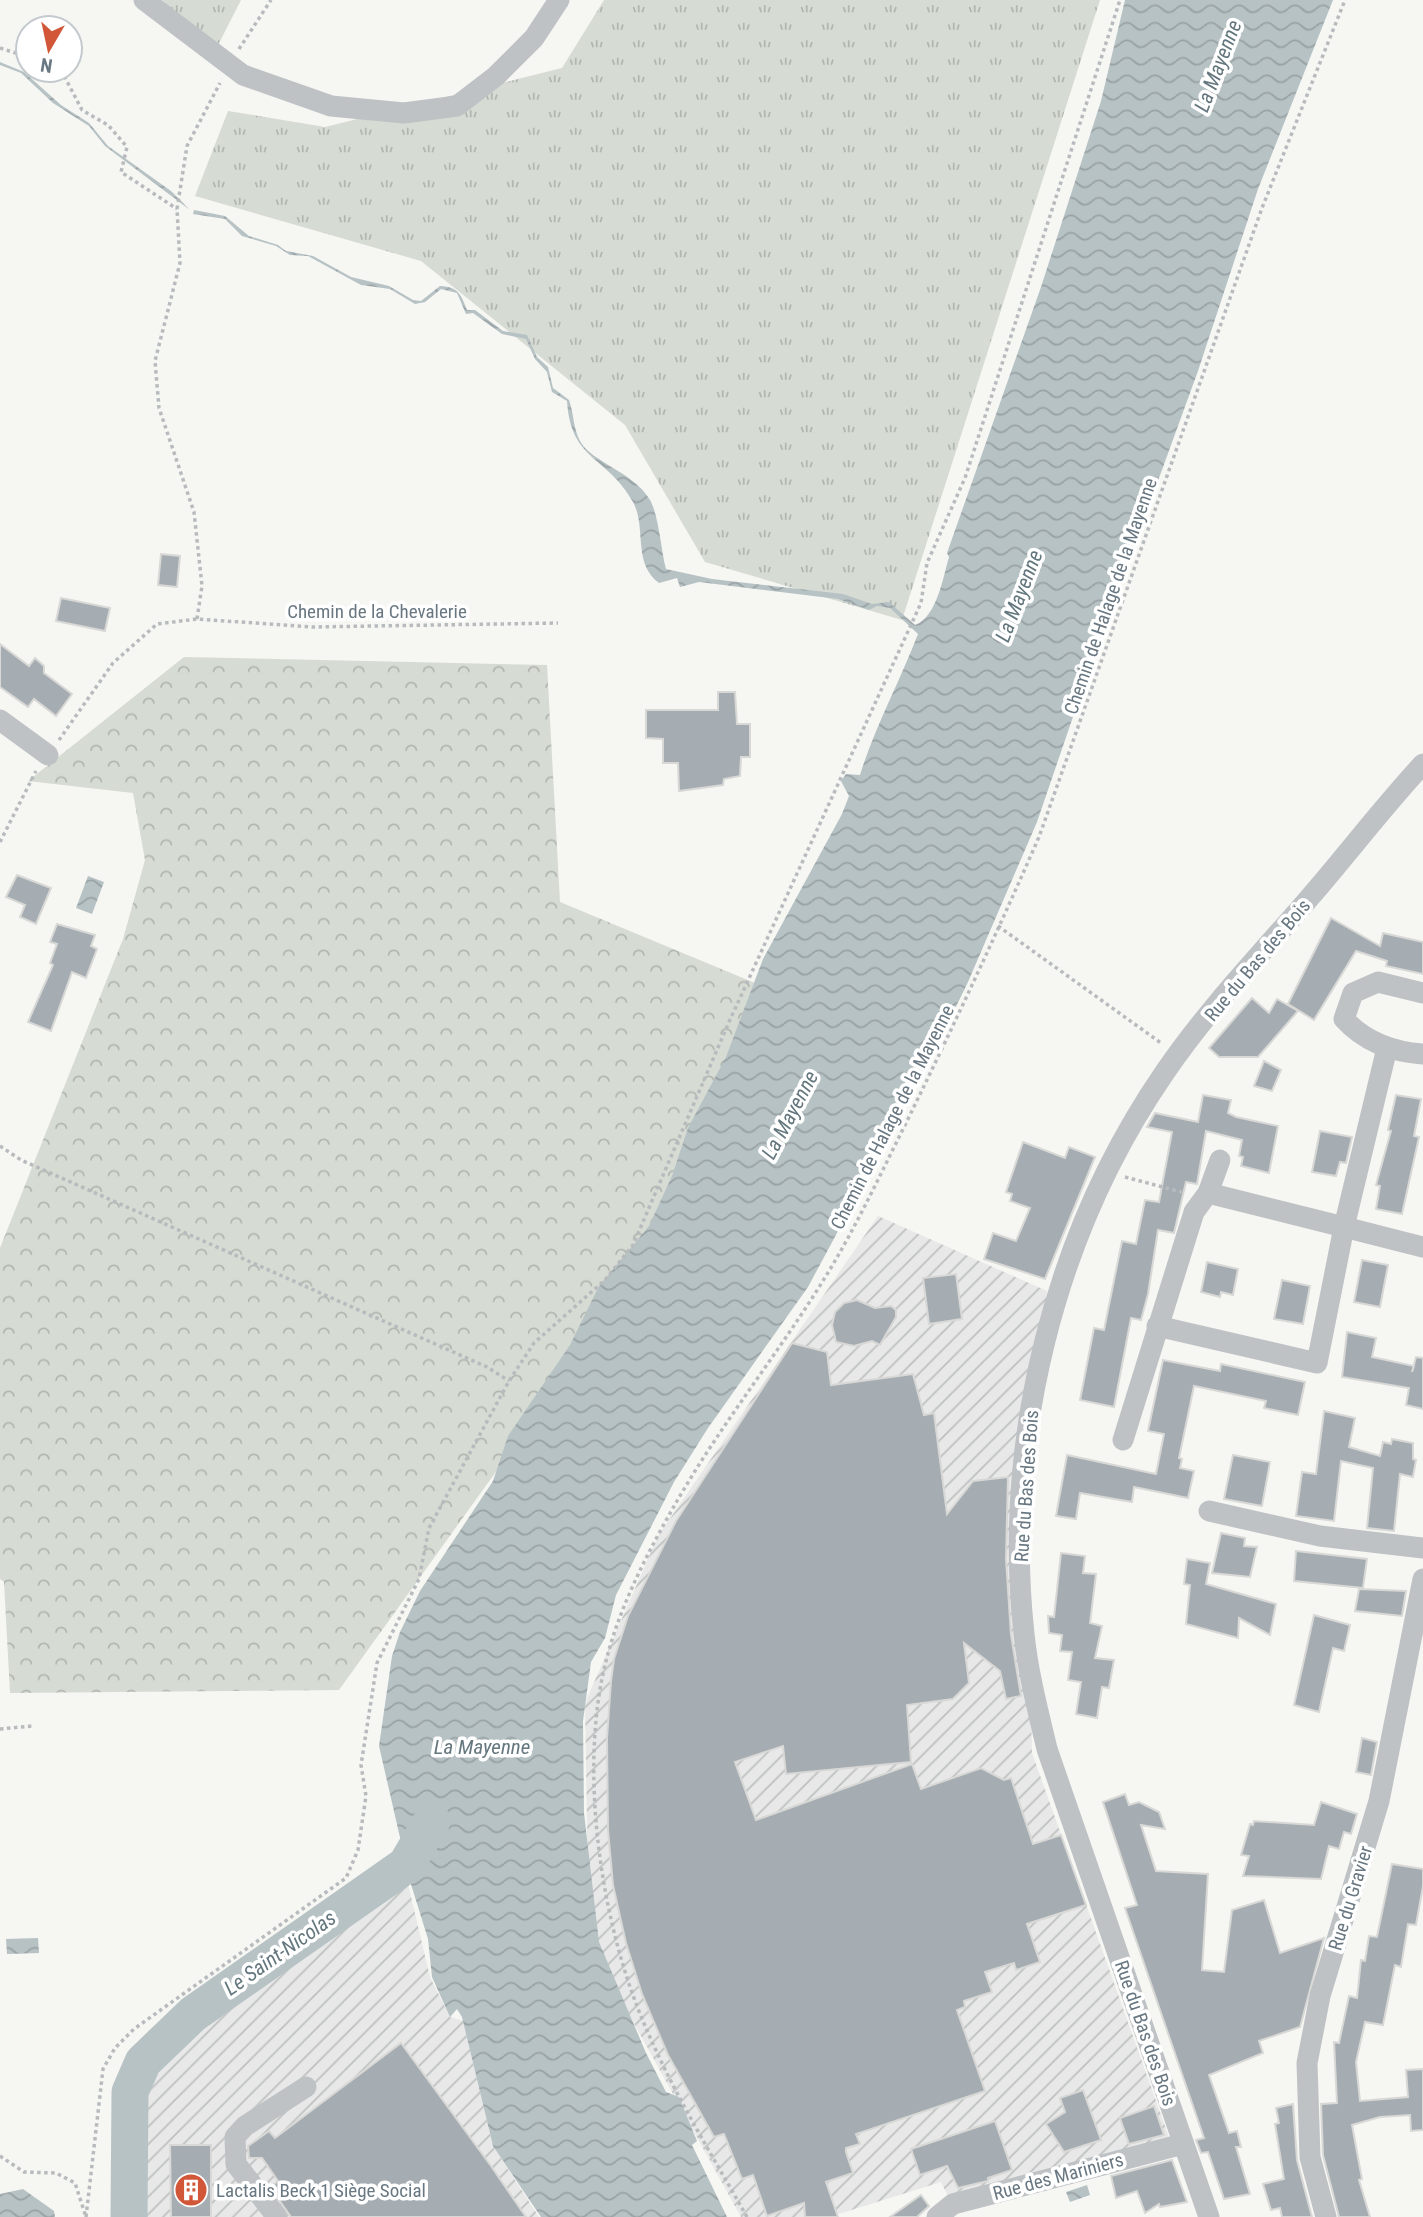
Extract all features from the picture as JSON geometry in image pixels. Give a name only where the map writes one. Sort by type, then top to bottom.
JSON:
[{"type":"street","points":[[144,0],[243,75],[331,106],[404,113],[457,106],[496,76],[534,38],[559,0]]},
{"type":"street","points":[[0,720],[48,755]]},
{"type":"street","name":"Rue du Bas des Bois","points":[[1209,2217],[1047,1749],[1024,1635],[1020,1577],[1022,1509],[1033,1392],[1068,1262],[1107,1172],[1177,1055],[1423,764]]},
{"type":"street","points":[[1423,993],[1378,982],[1353,993],[1345,1019],[1358,1034],[1387,1048],[1423,1054]]},
{"type":"street","points":[[1157,1325],[1317,1363],[1344,1227],[1387,1048]]},
{"type":"street","points":[[1123,1440],[1194,1212],[1206,1196],[1220,1160]]},
{"type":"street","points":[[1206,1196],[1423,1247]]},
{"type":"street","points":[[1209,1511],[1320,1536],[1423,1548]]},
{"type":"street","name":"Rue du Gravier","points":[[1326,2217],[1310,2157],[1307,2063],[1320,1996],[1379,1801],[1423,1579]]},
{"type":"street","points":[[277,2217],[236,2164],[234,2137],[245,2126],[306,2087]]},
{"type":"street","name":"Rue des Mariniers","points":[[937,2217],[954,2204],[1183,2144]]},
{"type":"path","points":[[197,619],[202,586],[194,512],[159,408],[155,360],[180,263],[177,209],[187,146],[229,65],[271,0]]},
{"type":"path","points":[[86,2217],[103,2069],[115,2048],[134,2029],[346,1878],[358,1850],[366,1796],[361,1765],[377,1663],[419,1579],[429,1528],[509,1381],[534,1343],[605,1280],[633,1245],[729,1022],[921,603],[928,563],[965,478],[1120,0]]},
{"type":"path","name":"Chemin de Halage de la Mayenne","points":[[747,2217],[662,2063],[639,2013],[613,1931],[603,1880],[596,1788],[602,1676],[620,1617],[679,1498],[795,1327],[833,1265],[964,1006],[1039,837],[1262,208],[1345,0]]},
{"type":"path","points":[[68,84],[82,110],[108,125],[127,146],[121,172],[177,209]]},
{"type":"path","name":"Chemin de la Chevalerie","points":[[0,842],[28,781],[113,663],[157,624],[197,619],[312,627],[558,623]]},
{"type":"path","points":[[998,926],[1177,1055]]},
{"type":"path","points":[[0,1146],[21,1160],[486,1367],[509,1381]]},
{"type":"path","points":[[1107,1172],[1206,1196]]},
{"type":"path","points":[[0,1729],[32,1726]]},
{"type":"path","points":[[0,2156],[24,2172],[56,2173],[75,2183],[86,2217]]},
{"type":"shaded area","points":[[878,1216],[1047,1291],[1025,1456],[1032,1753],[1170,2140],[948,2196],[941,2182],[829,2217],[741,2217],[589,1942],[585,1703],[658,1536]]},
{"type":"shaded area","points":[[404,1867],[430,1977],[450,2017],[463,2021],[493,2146],[539,2217],[129,2217],[130,2092],[143,2062],[193,2014]]},
{"type":"green space","points":[[162,0],[241,0],[214,53]]},
{"type":"green space","points":[[604,0],[1100,0],[902,620],[705,562],[625,425],[421,261],[195,196],[228,111],[325,127],[562,68]]},
{"type":"green space","points":[[184,657],[547,665],[560,902],[772,990],[646,1263],[339,1690],[10,1693],[4,1582],[0,1579],[0,1248],[123,939],[145,860],[133,793],[28,781]]},
{"type":"water","name":"La Mayenne","points":[[1125,0],[1333,0],[1258,189],[1198,371],[1037,822],[968,982],[932,1056],[808,1287],[708,1428],[674,1482],[616,1595],[605,1638],[591,1662],[583,1721],[584,1813],[599,1942],[646,2053],[666,2092],[679,2097],[697,2141],[692,2145],[727,2217],[541,2217],[493,2146],[462,2017],[457,2009],[450,2017],[432,1977],[428,1939],[410,1881],[379,1746],[392,1656],[400,1632],[420,1591],[493,1481],[508,1436],[570,1345],[599,1286],[649,1226],[672,1176],[688,1128],[726,1057],[763,959],[842,814],[849,796],[841,781],[846,774],[860,775],[872,740],[918,634],[890,608],[877,606],[869,610],[838,599],[699,582],[680,587],[677,578],[659,583],[646,566],[633,502],[623,487],[575,436],[567,401],[552,392],[547,372],[535,359],[526,339],[502,334],[473,313],[466,314],[457,293],[441,289],[425,302],[415,304],[390,289],[361,285],[308,256],[290,255],[276,246],[242,236],[225,219],[193,214],[194,210],[225,216],[249,236],[278,245],[286,251],[313,256],[351,277],[389,286],[413,300],[421,301],[440,286],[451,288],[461,296],[467,310],[475,310],[503,331],[527,335],[537,357],[548,367],[553,388],[569,400],[580,441],[593,455],[634,482],[650,500],[656,515],[666,569],[712,579],[843,594],[872,604],[889,602],[915,625],[929,614],[938,596],[949,557],[947,553],[1041,287],[1101,101]]},
{"type":"water","points":[[0,62],[14,68],[14,70],[0,65]]},
{"type":"water","points":[[33,84],[37,84],[61,105],[89,123],[108,146],[171,191],[190,210],[105,146],[89,126],[53,103]]},
{"type":"water","points":[[88,876],[104,882],[92,914],[76,908]]},
{"type":"water","points":[[38,1938],[39,1953],[7,1954],[6,1939]]},
{"type":"water","points":[[1087,2185],[1090,2195],[1070,2202],[1066,2192]]},
{"type":"water","points":[[23,2189],[54,2211],[55,2217],[0,2217],[0,2194]]},
{"type":"building","points":[[161,554],[180,556],[177,587],[158,585]]},
{"type":"building","points":[[61,598],[110,608],[105,631],[56,621]]},
{"type":"building","points":[[0,644],[29,666],[35,658],[44,666],[44,673],[72,694],[56,716],[34,699],[28,707],[0,687]]},
{"type":"building","points":[[718,692],[735,692],[737,724],[750,724],[750,757],[741,757],[740,776],[724,779],[723,785],[679,791],[678,763],[663,763],[663,739],[646,738],[646,710],[718,710]]},
{"type":"building","points":[[17,875],[51,888],[36,924],[20,917],[25,905],[6,897]]},
{"type":"building","points":[[1331,918],[1380,946],[1383,933],[1423,942],[1423,974],[1386,966],[1387,961],[1356,951],[1314,1020],[1288,1004]]},
{"type":"building","points":[[57,924],[95,935],[91,946],[97,949],[86,978],[72,972],[51,1031],[28,1022],[53,965],[50,963],[57,944],[50,942]]},
{"type":"building","points":[[1252,998],[1269,1013],[1277,999],[1298,1011],[1258,1057],[1219,1057],[1209,1048]]},
{"type":"building","points":[[1264,1061],[1281,1070],[1272,1091],[1254,1086]]},
{"type":"building","points":[[1203,1095],[1231,1100],[1228,1113],[1236,1117],[1278,1126],[1269,1173],[1241,1166],[1243,1157],[1239,1156],[1242,1140],[1206,1131],[1197,1184],[1186,1182],[1174,1233],[1158,1230],[1148,1294],[1141,1320],[1131,1318],[1114,1407],[1080,1400],[1094,1328],[1104,1330],[1122,1241],[1136,1244],[1145,1200],[1159,1202],[1172,1132],[1147,1127],[1155,1113],[1198,1122]]},
{"type":"building","points":[[1396,1095],[1421,1099],[1414,1136],[1419,1137],[1402,1214],[1376,1209],[1380,1186],[1376,1185],[1391,1131],[1388,1130]]},
{"type":"building","points":[[1320,1131],[1352,1137],[1346,1163],[1340,1162],[1336,1176],[1312,1172]]},
{"type":"building","points":[[1023,1142],[1065,1158],[1069,1147],[1095,1157],[1045,1279],[984,1259],[993,1233],[1016,1241],[1030,1208],[1010,1201],[1012,1194],[1006,1192]]},
{"type":"building","points":[[1362,1260],[1388,1265],[1380,1307],[1354,1302]]},
{"type":"building","points":[[1207,1262],[1238,1269],[1233,1295],[1221,1292],[1220,1297],[1201,1292]]},
{"type":"building","points":[[956,1274],[962,1319],[929,1324],[923,1278]]},
{"type":"building","points":[[1282,1280],[1310,1286],[1303,1324],[1274,1319]]},
{"type":"building","points":[[857,1300],[875,1308],[891,1306],[896,1310],[896,1317],[880,1345],[872,1341],[854,1346],[836,1342],[832,1325],[835,1312],[844,1303]]},
{"type":"building","points":[[1347,1332],[1376,1338],[1372,1357],[1414,1366],[1416,1357],[1423,1358],[1423,1409],[1406,1405],[1409,1388],[1342,1377]]},
{"type":"building","points":[[792,1343],[827,1352],[831,1385],[913,1374],[924,1415],[934,1413],[947,1514],[973,1481],[1008,1477],[1006,1559],[1011,1635],[1021,1696],[1006,1699],[1000,1671],[964,1643],[969,1683],[953,1699],[907,1705],[911,1762],[786,1774],[783,1746],[735,1762],[756,1820],[912,1764],[921,1789],[981,1768],[1004,1780],[1011,1778],[1033,1844],[1061,1835],[1086,1905],[1027,1924],[1040,1962],[1016,1970],[1014,1963],[985,1972],[992,1992],[964,2001],[965,2007],[957,2010],[985,2091],[856,2134],[860,2144],[846,2148],[853,2173],[826,2182],[838,2217],[805,2217],[804,2203],[767,2216],[753,2175],[742,2179],[724,2134],[714,2137],[668,2055],[642,1994],[626,1943],[613,1885],[608,1830],[607,1738],[611,1681],[614,1659],[628,1616],[676,1521]]},
{"type":"building","points":[[1163,1360],[1220,1371],[1221,1364],[1305,1382],[1298,1415],[1264,1408],[1266,1401],[1194,1386],[1179,1458],[1182,1459],[1180,1468],[1194,1471],[1188,1498],[1134,1487],[1132,1502],[1080,1493],[1076,1519],[1056,1516],[1067,1455],[1156,1474],[1164,1434],[1148,1431]]},
{"type":"building","points":[[1324,1411],[1355,1418],[1349,1447],[1380,1456],[1383,1442],[1391,1444],[1392,1439],[1413,1443],[1413,1459],[1416,1460],[1413,1477],[1400,1474],[1394,1531],[1367,1528],[1373,1468],[1341,1461],[1334,1521],[1296,1516],[1302,1472],[1316,1474]]},
{"type":"building","points":[[1233,1455],[1270,1462],[1262,1506],[1224,1499]]},
{"type":"building","points":[[1221,1533],[1245,1538],[1244,1546],[1257,1547],[1250,1577],[1212,1573]]},
{"type":"building","points":[[1296,1551],[1367,1559],[1363,1588],[1294,1581]]},
{"type":"building","points":[[1061,1553],[1085,1556],[1083,1573],[1096,1574],[1090,1623],[1102,1626],[1095,1658],[1114,1660],[1109,1688],[1102,1687],[1097,1718],[1076,1714],[1081,1682],[1068,1680],[1072,1652],[1060,1651],[1062,1635],[1049,1633],[1048,1616],[1054,1617]]},
{"type":"building","points":[[1187,1559],[1210,1563],[1206,1584],[1276,1604],[1270,1635],[1239,1618],[1238,1638],[1186,1624],[1190,1585],[1184,1584]]},
{"type":"building","points":[[1359,1589],[1406,1591],[1402,1616],[1355,1611]]},
{"type":"building","points":[[1314,1615],[1350,1625],[1344,1651],[1333,1648],[1319,1712],[1294,1705]]},
{"type":"building","points":[[1362,1738],[1377,1742],[1371,1775],[1356,1772]]},
{"type":"building","points":[[1125,1794],[1129,1805],[1139,1802],[1159,1812],[1165,1829],[1141,1825],[1156,1871],[1208,1874],[1202,1970],[1224,1972],[1232,1910],[1264,1900],[1280,1953],[1324,1938],[1300,2027],[1259,2041],[1263,2053],[1209,2075],[1229,2133],[1237,2131],[1241,2147],[1236,2147],[1250,2194],[1224,2199],[1208,2152],[1201,2153],[1196,2140],[1204,2138],[1125,1908],[1137,1905],[1103,1802]]},
{"type":"building","points":[[1321,1802],[1357,1814],[1351,1834],[1344,1832],[1339,1849],[1329,1846],[1321,1879],[1243,1876],[1249,1856],[1241,1855],[1250,1824],[1253,1825],[1254,1821],[1314,1825]]},
{"type":"building","points":[[1392,1864],[1423,1869],[1423,1886],[1416,1925],[1408,1924],[1401,1967],[1395,1965],[1383,2025],[1365,2022],[1356,2062],[1360,2101],[1408,2097],[1406,2070],[1423,2069],[1423,2130],[1411,2131],[1410,2115],[1380,2117],[1352,2125],[1362,2179],[1359,2180],[1370,2217],[1339,2217],[1323,2155],[1321,2104],[1337,2103],[1334,2042],[1339,2043],[1349,1996],[1357,1998],[1361,1960],[1365,1961],[1369,1936],[1377,1937]]},
{"type":"building","points":[[401,2043],[526,2217],[291,2217],[270,2187],[278,2181],[262,2158],[249,2158],[248,2146],[269,2131],[275,2138]]},
{"type":"building","points":[[1083,2090],[1101,2140],[1064,2152],[1046,2124],[1065,2112],[1060,2098]]},
{"type":"building","points":[[1293,2104],[1297,2160],[1312,2217],[1282,2217],[1280,2208],[1271,2210],[1263,2184],[1284,2179],[1275,2124],[1279,2123],[1276,2108]]},
{"type":"building","points":[[1154,2106],[1164,2135],[1129,2144],[1120,2118]]},
{"type":"building","points":[[995,2121],[1012,2170],[988,2178],[988,2181],[958,2188],[947,2166],[920,2175],[911,2149]]},
{"type":"building","name":"Lactalis Beck 1 Siège Social","points":[[170,2145],[211,2145],[211,2217],[171,2217]]},
{"type":"building","points":[[1172,2160],[1187,2202],[1160,2207],[1159,2204],[1145,2213],[1137,2191],[1116,2198],[1111,2176]]},
{"type":"building","points":[[921,2195],[929,2206],[917,2217],[890,2217]]},
{"type":"waterway","name":"Le Saint-Nicolas","points":[[129,2217],[130,2092],[143,2062],[193,2014],[406,1865],[432,1821]]},
{"type":"place","name":"Lactalis Beck 1 Siège Social","points":[[191,2190]]}]
